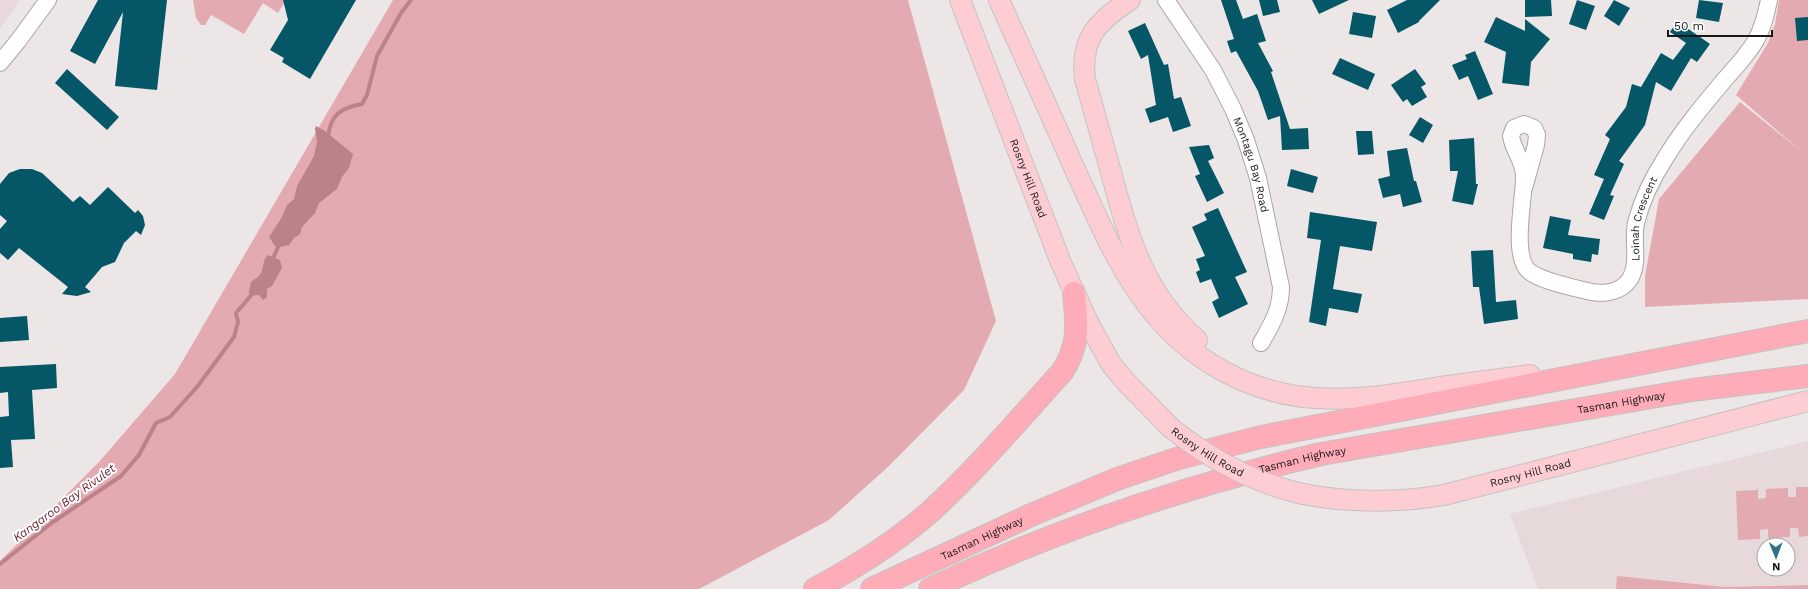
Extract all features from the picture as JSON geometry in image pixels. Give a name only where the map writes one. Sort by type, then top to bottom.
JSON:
[{"type":"highway","points":[[816,589],[856,566],[895,540],[930,511],[975,468],[1062,372],[1071,357],[1076,343],[1077,324],[1074,293]]},
{"type":"highway","name":"Tasman Highway","points":[[872,589],[1076,496],[1144,469],[1179,458],[1262,437],[1808,331]]},
{"type":"highway","name":"Tasman Highway","points":[[930,589],[987,562],[1061,532],[1184,490],[1261,468],[1321,454],[1692,390],[1808,365]]},
{"type":"highway","name":"Tasman Highway","points":[[1692,390],[1808,376]]},
{"type":"main road","name":"Rosny Hill Road","points":[[960,0],[1061,263],[1090,326],[1111,364],[1144,403],[1171,428],[1200,450],[1226,465],[1266,483],[1303,494],[1346,501],[1397,501],[1444,495],[1808,402]]},
{"type":"main road","points":[[999,0],[1110,247],[1143,302],[1160,323],[1195,354],[1233,377],[1282,393],[1329,398]]},
{"type":"main road","points":[[1130,0],[1109,15],[1095,28],[1083,56],[1085,79],[1126,230],[1140,265],[1165,305],[1179,322],[1206,348],[1256,379],[1288,390],[1329,398]]},
{"type":"main road","name":"Tasman Highway","points":[[1329,398],[1393,395],[1583,368],[1605,371]]},
{"type":"street","points":[[0,63],[22,37],[48,0]]},
{"type":"street","name":"Montagu Bay Road","points":[[1166,0],[1222,87],[1246,140],[1258,178],[1281,287],[1281,301],[1276,317],[1261,343]]},
{"type":"street","name":"Loinah Crescent","points":[[1524,188],[1521,256],[1522,262],[1529,272],[1539,277],[1596,293],[1611,292],[1624,285],[1629,280],[1635,266],[1634,234],[1636,222],[1646,192],[1679,137],[1751,48],[1761,29],[1769,0]]},
{"type":"shaded area","points":[[0,0],[20,0],[0,28]]},
{"type":"shaded area","points":[[193,0],[283,0],[284,3],[278,13],[263,3],[244,34],[211,15],[205,25],[201,25],[196,18]]},
{"type":"shaded area","points":[[393,0],[908,0],[996,321],[964,390],[889,466],[829,520],[699,589],[0,589],[0,561],[99,462],[175,374]]},
{"type":"shaded area","points":[[1779,0],[1808,0],[1808,299],[1645,307],[1645,276],[1659,199],[1740,102],[1801,151],[1736,95],[1768,43],[1775,24]]},
{"type":"shaded area","points":[[316,126],[325,131],[353,154],[349,168],[342,177],[337,189],[319,203],[315,213],[302,227],[300,234],[294,238],[289,245],[281,247],[275,246],[269,237],[282,217],[287,205],[294,199],[297,186],[314,156],[317,142]]},
{"type":"shaded area","points":[[268,255],[280,260],[282,268],[272,286],[267,289],[267,297],[263,300],[259,295],[250,296],[249,292],[251,282],[261,273]]},
{"type":"shaded area","points":[[1808,441],[1808,589],[1538,589],[1510,514]]},
{"type":"shaded area","points":[[1796,487],[1808,487],[1808,536],[1799,537],[1798,528],[1790,528],[1790,537],[1768,537],[1768,529],[1760,530],[1760,537],[1756,537],[1756,539],[1738,540],[1736,491],[1758,490],[1758,499],[1766,498],[1766,489],[1788,488],[1788,497],[1796,497]]},
{"type":"shaded area","points":[[1617,576],[1725,587],[1808,585],[1808,589],[1616,589]]},
{"type":"building","points":[[98,0],[167,0],[157,90],[115,86],[123,12],[95,64],[70,51]]},
{"type":"building","points":[[283,0],[356,0],[310,79],[282,62],[284,58],[270,50],[288,20]]},
{"type":"building","points":[[1221,0],[1236,0],[1243,19],[1257,14],[1266,41],[1258,43],[1273,71],[1271,72],[1290,129],[1308,128],[1309,149],[1282,150],[1280,116],[1268,120],[1258,91],[1236,51],[1231,53],[1227,41],[1234,39]]},
{"type":"building","points":[[1259,0],[1277,0],[1280,12],[1263,16]]},
{"type":"building","points":[[1312,0],[1349,0],[1319,14]]},
{"type":"building","points":[[1407,0],[1440,0],[1419,22],[1398,33],[1387,10]]},
{"type":"building","points":[[1525,0],[1551,0],[1552,16],[1525,17]]},
{"type":"building","points":[[1577,0],[1595,6],[1586,30],[1569,24]]},
{"type":"building","points":[[1614,0],[1630,8],[1619,26],[1604,16]]},
{"type":"building","points":[[1699,0],[1723,3],[1719,22],[1696,18]]},
{"type":"building","points":[[1353,12],[1376,16],[1372,38],[1349,34]]},
{"type":"building","points":[[1496,17],[1525,31],[1525,19],[1550,39],[1531,62],[1529,86],[1502,83],[1506,52],[1484,42]]},
{"type":"building","points":[[1808,17],[1808,40],[1797,41],[1795,18]]},
{"type":"building","points":[[1677,21],[1710,44],[1697,62],[1691,58],[1671,91],[1656,82],[1645,125],[1619,161],[1624,164],[1610,195],[1614,196],[1604,220],[1589,214],[1604,179],[1594,175],[1610,139],[1605,135],[1626,107],[1632,84],[1641,87],[1661,53],[1673,60],[1686,43],[1670,32]]},
{"type":"building","points":[[1145,23],[1164,65],[1168,64],[1174,99],[1181,97],[1191,126],[1173,132],[1168,117],[1150,123],[1145,109],[1156,105],[1148,55],[1141,59],[1128,31]]},
{"type":"building","points":[[1475,51],[1493,94],[1478,100],[1468,76],[1459,80],[1452,65],[1467,59],[1465,55]]},
{"type":"building","points":[[1340,58],[1375,74],[1368,90],[1332,74]]},
{"type":"building","points":[[67,69],[119,117],[107,130],[55,83]]},
{"type":"building","points":[[1415,69],[1426,84],[1421,87],[1427,97],[1412,106],[1407,99],[1403,102],[1391,85]]},
{"type":"building","points":[[1420,117],[1433,125],[1423,143],[1409,135]]},
{"type":"building","points":[[1356,131],[1372,131],[1374,154],[1358,155]]},
{"type":"building","points":[[1474,138],[1476,184],[1478,184],[1473,205],[1452,201],[1458,171],[1450,171],[1449,140]]},
{"type":"building","points":[[1209,145],[1214,158],[1208,161],[1224,193],[1207,202],[1195,176],[1200,174],[1189,147]]},
{"type":"building","points":[[1407,148],[1414,181],[1416,181],[1422,202],[1403,207],[1400,194],[1383,198],[1378,179],[1390,176],[1387,151]]},
{"type":"building","points":[[20,169],[32,169],[42,173],[73,202],[80,196],[90,205],[108,187],[135,213],[138,210],[143,216],[145,225],[141,235],[136,231],[124,243],[115,262],[102,267],[85,287],[91,292],[77,296],[62,294],[68,287],[19,248],[8,260],[0,253],[0,229],[7,221],[0,215],[0,184],[9,173]]},
{"type":"building","points":[[1291,169],[1318,177],[1313,193],[1287,186]]},
{"type":"building","points":[[1218,208],[1247,272],[1235,277],[1248,304],[1219,318],[1212,302],[1219,298],[1211,279],[1200,283],[1196,272],[1200,270],[1196,259],[1205,256],[1192,227],[1207,220],[1204,214]]},
{"type":"building","points":[[1310,212],[1377,222],[1372,251],[1340,246],[1333,289],[1362,294],[1358,313],[1329,308],[1326,326],[1309,322],[1321,240],[1307,238]]},
{"type":"building","points":[[1550,216],[1571,220],[1568,235],[1600,239],[1598,255],[1592,254],[1591,262],[1573,259],[1573,254],[1543,248]]},
{"type":"building","points":[[1493,250],[1496,302],[1516,300],[1518,319],[1484,324],[1479,287],[1473,287],[1471,251]]},
{"type":"building","points":[[27,316],[29,340],[0,342],[0,318]]},
{"type":"building","points":[[56,364],[57,388],[32,390],[35,439],[11,440],[13,467],[0,468],[0,417],[9,416],[8,392],[0,393],[0,367]]},
{"type":"waterway","name":"Kangaroo Bay Rivulet","points":[[328,138],[329,130],[334,118],[342,110],[362,104],[367,95],[377,56],[401,13],[411,0]]},
{"type":"waterway","name":"Kangaroo Bay Rivulet","points":[[272,261],[280,242]]},
{"type":"waterway","name":"Kangaroo Bay Rivulet","points":[[0,564],[53,522],[121,476],[139,455],[156,423],[170,417],[197,387],[234,337],[238,322],[236,313],[254,292]]}]
